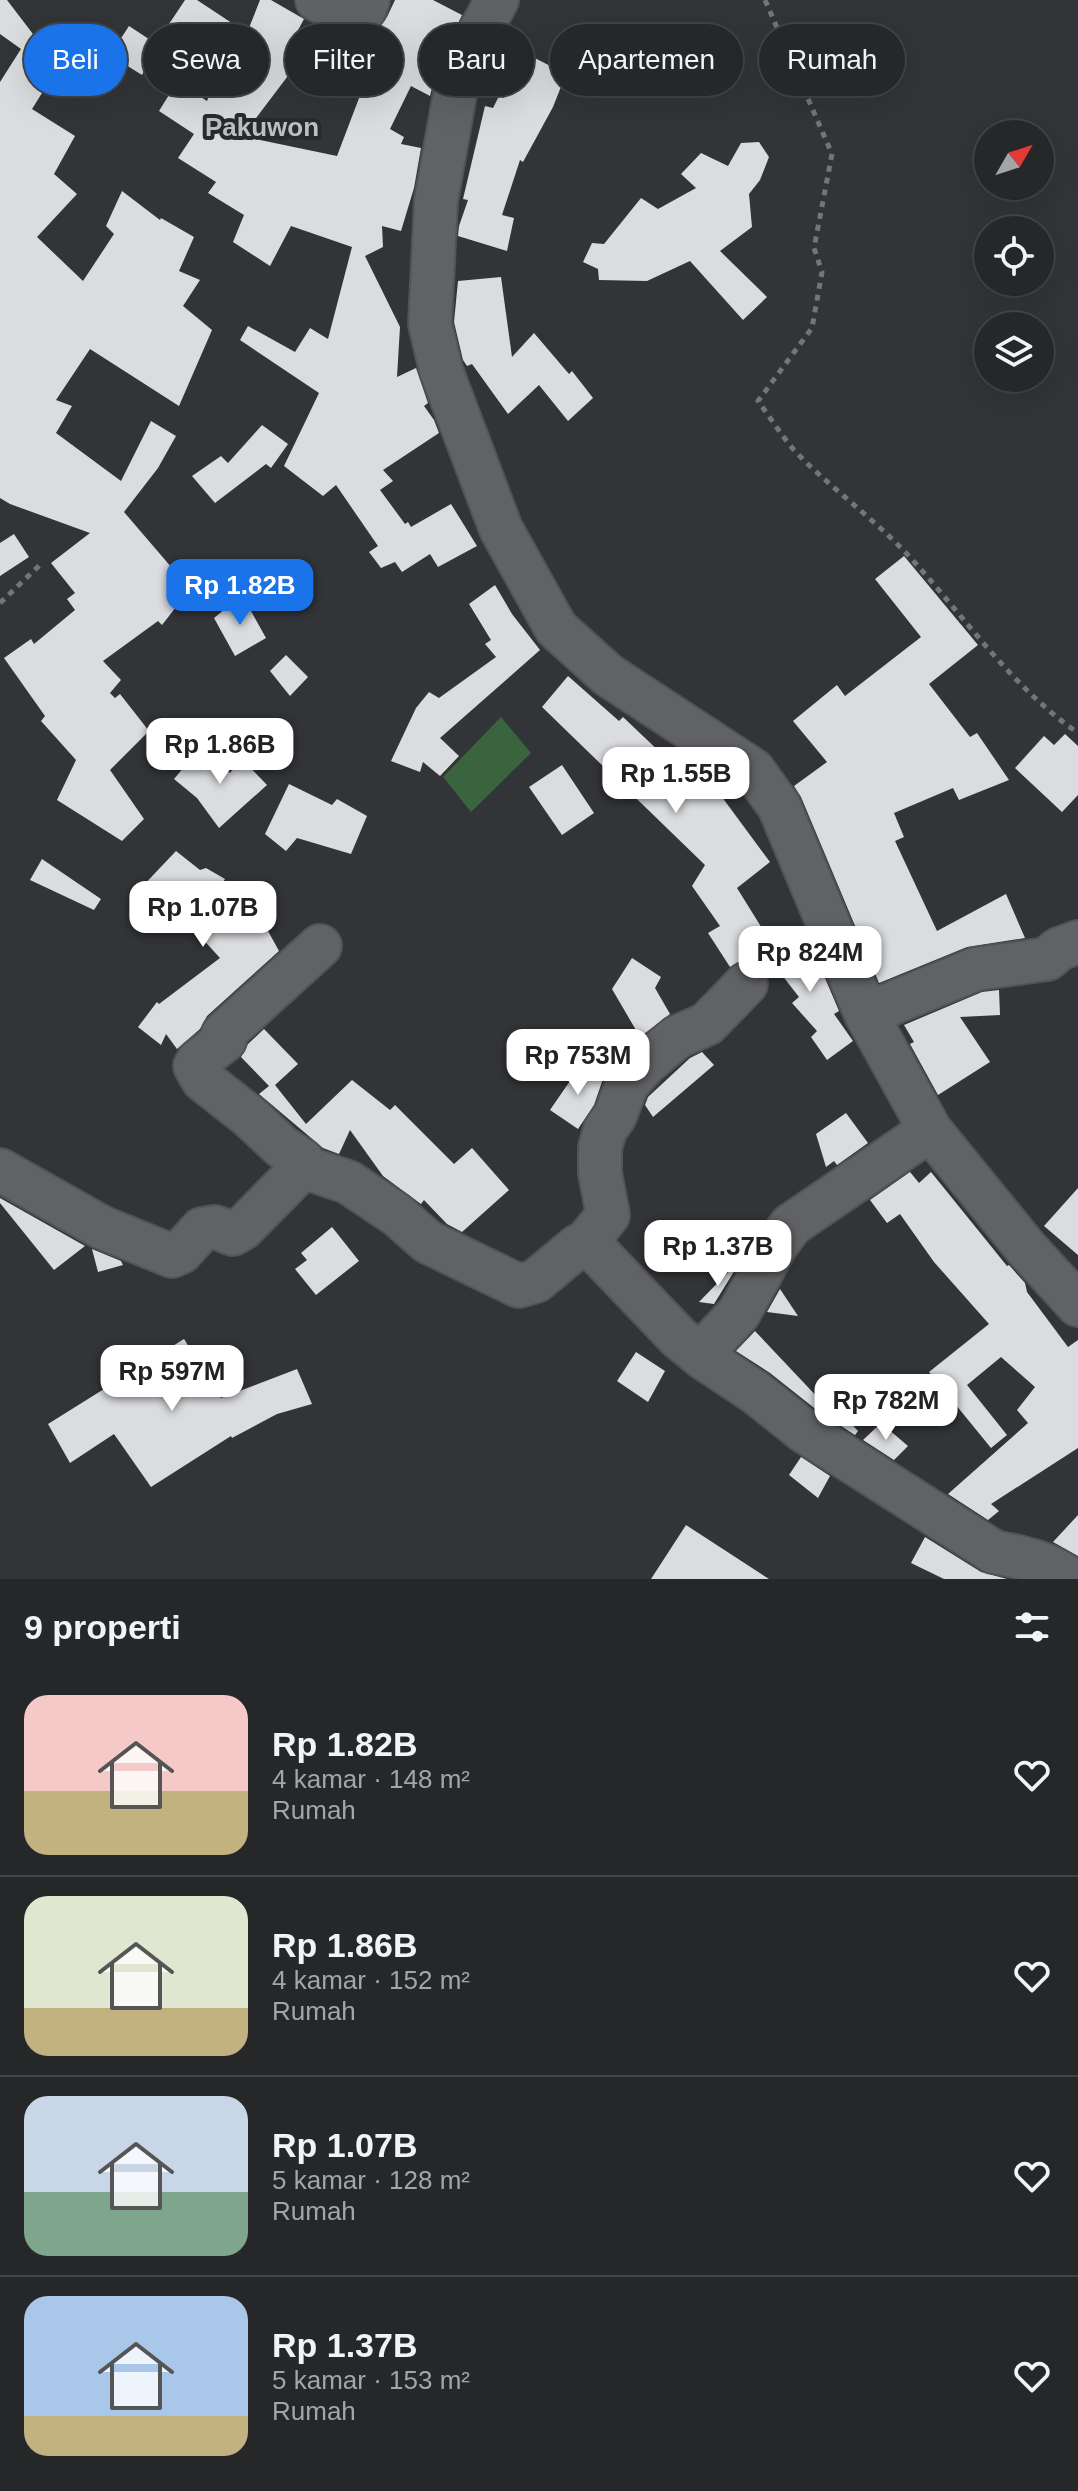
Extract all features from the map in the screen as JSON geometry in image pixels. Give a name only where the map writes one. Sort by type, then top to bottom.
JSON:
[{"type":"street","points":[[317,0],[357,15],[365,9],[368,0]]},
{"type":"street","points":[[481,5],[471,48],[456,88],[436,201],[430,324],[441,370],[501,529],[556,628],[608,675],[753,770],[779,806],[866,1014],[930,1130],[1026,1248],[1078,1305]]},
{"type":"street","points":[[866,1014],[976,969],[1047,959],[1059,949],[1078,942]]},
{"type":"street","points":[[303,1167],[302,1160],[282,1147],[203,1080],[195,1066],[225,1040],[223,1034],[242,1015],[320,946]]},
{"type":"street","points":[[583,1246],[608,1215],[600,1173],[600,1148],[627,1084],[677,1037],[707,1024],[746,984]]},
{"type":"street","points":[[700,1355],[739,1313],[791,1225],[930,1130]]},
{"type":"street","points":[[0,1170],[101,1227],[172,1256],[181,1252],[202,1229],[215,1227],[233,1234],[243,1228],[303,1167]]},
{"type":"street","points":[[303,1167],[348,1182],[396,1214],[428,1242],[519,1286],[536,1281],[578,1246],[595,1250],[679,1338],[804,1431],[994,1552],[1029,1558],[1070,1579]]},
{"type":"path","points":[[766,3],[832,154],[814,248],[822,272],[812,328],[758,401],[794,450],[886,532],[938,588],[977,639],[1078,733]]},
{"type":"path","points":[[0,603],[42,563]]},
{"type":"green space","points":[[501,717],[531,753],[471,812],[443,777]]},
{"type":"building","points":[[0,0],[7,0],[25,24],[24,96],[40,96],[32,109],[75,136],[54,174],[77,194],[37,237],[83,281],[114,234],[106,226],[122,191],[160,220],[194,237],[179,271],[200,280],[183,306],[212,330],[179,406],[90,349],[56,400],[72,406],[56,433],[121,481],[151,421],[176,436],[158,468],[124,512],[190,589],[162,625],[158,621],[103,661],[121,680],[110,693],[115,698],[120,694],[149,731],[110,770],[144,819],[122,841],[57,800],[76,760],[41,721],[45,716],[4,658],[31,639],[34,644],[75,610],[67,599],[75,593],[51,563],[90,533],[0,498],[0,82],[21,49],[0,34]]},
{"type":"building","points":[[185,0],[197,0],[233,24],[169,24]]},
{"type":"building","points":[[260,0],[271,0],[304,19],[301,24],[285,24],[285,80],[253,122],[266,130],[260,140],[337,156],[360,96],[403,96],[403,24],[382,24],[395,0],[433,0],[462,15],[458,24],[419,24],[419,90],[411,86],[390,129],[404,137],[401,144],[421,148],[414,188],[401,231],[382,226],[383,247],[365,256],[400,327],[397,377],[416,368],[428,403],[424,406],[439,433],[383,470],[393,481],[380,490],[405,524],[408,522],[411,527],[451,504],[477,546],[438,567],[430,554],[402,572],[395,562],[381,568],[369,552],[378,546],[336,485],[323,496],[284,466],[319,393],[240,340],[248,326],[295,352],[310,328],[328,339],[352,247],[291,226],[270,266],[233,242],[244,215],[208,193],[216,182],[178,158],[194,134],[159,111],[168,96],[199,96],[207,101],[209,96],[269,96],[269,24],[251,24]]},
{"type":"building","points":[[129,26],[143,35],[142,75],[127,66]]},
{"type":"building","points":[[534,58],[550,66],[550,96],[557,96],[523,162],[520,160],[502,215],[514,218],[507,251],[458,236],[468,200],[463,199],[485,106],[493,108],[499,96],[534,96]]},
{"type":"building","points":[[759,142],[769,157],[760,180],[749,194],[752,227],[720,251],[767,297],[743,320],[690,261],[647,281],[599,280],[598,269],[583,262],[592,243],[604,244],[641,198],[658,209],[696,188],[681,174],[701,153],[728,166],[741,143]]},
{"type":"building","points":[[501,277],[512,357],[534,333],[569,374],[572,371],[593,398],[568,421],[539,385],[508,414],[472,364],[467,366],[463,360],[454,322],[458,281]]},
{"type":"building","points":[[262,425],[288,444],[271,468],[266,464],[215,503],[192,476],[221,456],[228,463]]},
{"type":"building","points":[[14,534],[29,557],[0,576],[0,543]]},
{"type":"building","points":[[904,556],[978,645],[929,684],[970,737],[977,733],[1009,780],[959,800],[953,788],[894,813],[904,837],[895,841],[937,931],[1006,894],[1025,938],[967,947],[879,983],[794,786],[827,762],[793,721],[837,685],[845,696],[921,637],[875,579]]},
{"type":"building","points":[[495,585],[512,614],[540,650],[440,738],[459,756],[440,776],[423,762],[420,772],[391,761],[416,708],[429,692],[439,698],[496,657],[485,644],[491,640],[469,604]]},
{"type":"building","points":[[242,595],[266,638],[235,656],[214,618]]},
{"type":"building","points":[[286,655],[308,677],[290,696],[270,671]]},
{"type":"building","points":[[568,676],[619,721],[623,717],[685,776],[696,770],[719,793],[770,862],[737,888],[773,946],[753,961],[740,961],[730,967],[708,933],[720,926],[692,886],[705,865],[542,707]]},
{"type":"building","points":[[1065,734],[1078,746],[1078,795],[1062,812],[1015,768],[1044,736],[1054,745]]},
{"type":"building","points":[[200,748],[230,773],[241,758],[267,785],[219,828],[197,798],[174,779]]},
{"type":"building","points":[[562,765],[594,813],[562,835],[529,787]]},
{"type":"building","points":[[289,784],[332,805],[337,799],[367,816],[351,854],[297,838],[286,851],[265,834]]},
{"type":"building","points":[[176,851],[200,870],[206,868],[225,879],[214,898],[235,921],[260,923],[279,951],[207,1016],[200,1029],[177,1049],[166,1034],[161,1045],[138,1027],[157,1002],[159,1004],[220,958],[167,900],[158,909],[139,890]]},
{"type":"building","points":[[42,859],[101,899],[94,910],[30,880]]},
{"type":"building","points":[[792,932],[822,971],[839,1011],[834,1014],[853,1041],[827,1060],[811,1037],[817,1031],[792,1003],[799,997],[764,952]]},
{"type":"building","points":[[632,958],[661,977],[655,988],[670,1014],[640,1037],[612,989]]},
{"type":"building","points":[[999,990],[1000,1015],[960,1017],[990,1062],[938,1095],[910,1044],[914,1042],[904,1025],[982,992]]},
{"type":"building","points":[[264,1029],[298,1064],[275,1085],[306,1124],[352,1080],[390,1110],[395,1105],[454,1164],[472,1148],[509,1190],[462,1232],[447,1224],[424,1200],[421,1204],[383,1176],[350,1130],[339,1154],[323,1148],[259,1094],[269,1086],[241,1057],[248,1044]]},
{"type":"building","points":[[702,1052],[714,1065],[653,1117],[645,1105],[648,1097],[690,1058]]},
{"type":"building","points":[[581,1065],[603,1079],[594,1105],[578,1129],[550,1110]]},
{"type":"building","points":[[846,1113],[868,1143],[837,1165],[834,1161],[826,1167],[816,1134]]},
{"type":"building","points":[[910,1172],[919,1183],[931,1172],[1007,1266],[1025,1283],[1027,1292],[1068,1347],[1078,1340],[1078,1448],[991,1504],[999,1511],[988,1520],[948,1494],[1028,1423],[1017,1410],[1035,1387],[1001,1357],[967,1385],[1007,1435],[991,1448],[929,1372],[989,1324],[934,1262],[900,1214],[887,1223],[870,1200]]},
{"type":"building","points":[[1078,1188],[1078,1255],[1044,1226]]},
{"type":"building","points":[[0,1198],[85,1246],[54,1270],[0,1203]]},
{"type":"building","points":[[332,1227],[359,1261],[316,1295],[295,1269],[307,1260],[301,1253]]},
{"type":"building","points":[[92,1249],[121,1261],[123,1265],[98,1272]]},
{"type":"building","points":[[737,1263],[714,1304],[699,1302]]},
{"type":"building","points":[[780,1289],[798,1316],[767,1312]]},
{"type":"building","points":[[755,1331],[839,1420],[846,1418],[858,1431],[855,1435],[736,1351]]},
{"type":"building","points":[[184,1339],[221,1398],[297,1369],[312,1404],[277,1414],[231,1436],[151,1487],[114,1434],[70,1463],[48,1424]]},
{"type":"building","points":[[636,1352],[665,1371],[648,1402],[617,1381]]},
{"type":"building","points":[[881,1423],[908,1446],[894,1460],[863,1440]]},
{"type":"building","points":[[801,1457],[830,1476],[818,1498],[789,1475]]},
{"type":"building","points":[[1078,1515],[1078,1556],[1053,1542]]},
{"type":"building","points":[[686,1525],[769,1579],[651,1579]]},
{"type":"building","points":[[925,1537],[981,1572],[1007,1579],[944,1579],[911,1563]]},
{"type":"district","name":"Pakuwon","points":[[262,127]]}]
